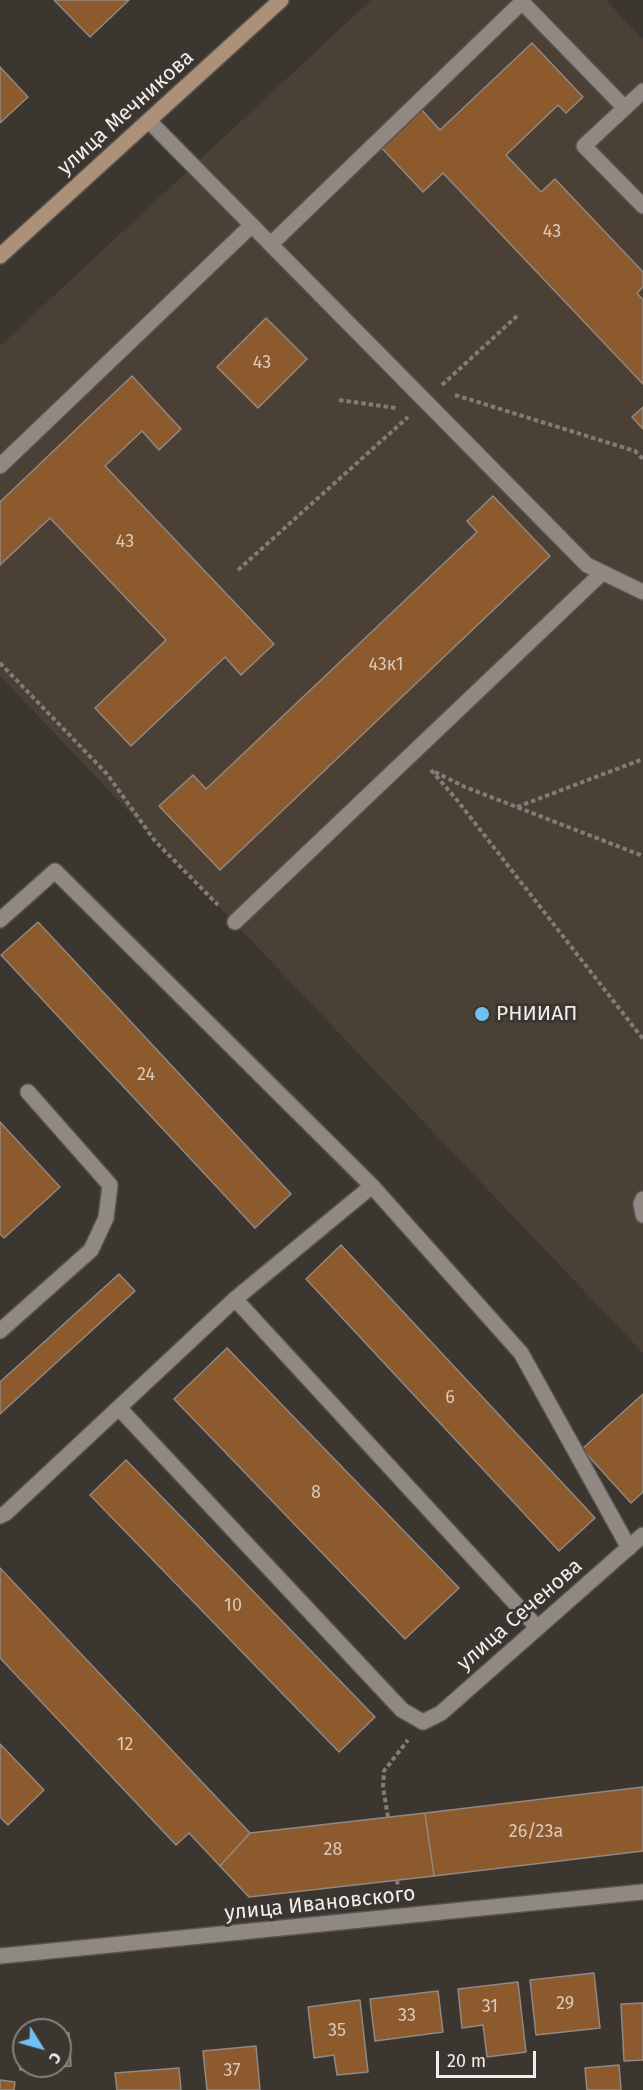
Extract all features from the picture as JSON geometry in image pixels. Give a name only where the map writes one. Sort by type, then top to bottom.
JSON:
[{"type":"main road","name":"улица Мечникова","points":[[0,256],[281,0]]},
{"type":"street","points":[[271,244],[522,2],[636,103],[584,146],[643,206]]},
{"type":"street","points":[[149,121],[271,244],[420,406],[587,566],[643,592]]},
{"type":"street","points":[[0,466],[252,225]]},
{"type":"street","points":[[236,922],[602,573]]},
{"type":"street","points":[[0,920],[55,871],[372,1186],[521,1353],[629,1548]]},
{"type":"street","points":[[0,1331],[91,1250],[106,1218],[110,1185],[28,1092]]},
{"type":"street","points":[[0,1516],[6,1513],[235,1299],[372,1186]]},
{"type":"street","points":[[643,1199],[641,1204],[643,1215]]},
{"type":"street","points":[[235,1299],[537,1627]]},
{"type":"street","points":[[119,1408],[402,1710],[423,1722]]},
{"type":"street","name":"улица Сеченова","points":[[423,1722],[441,1713],[643,1535]]},
{"type":"street","name":"улица Ивановского","points":[[0,1956],[643,1892]]},
{"type":"path","points":[[517,316],[437,389],[635,451],[643,459]]},
{"type":"path","points":[[339,400],[420,406]]},
{"type":"path","points":[[238,570],[420,406]]},
{"type":"path","points":[[0,663],[107,774],[155,841],[236,922]]},
{"type":"path","points":[[413,754],[432,770],[457,800],[643,1040]]},
{"type":"path","points":[[516,807],[643,759]]},
{"type":"path","points":[[432,770],[465,787],[643,856]]},
{"type":"path","points":[[388,1817],[383,1787],[384,1771],[423,1722]]},
{"type":"shaded area","name":"РНИИАП","points":[[371,0],[606,0],[643,40],[643,1353],[0,676],[0,346]]},
{"type":"building","points":[[54,0],[129,0],[90,37]]},
{"type":"building","points":[[532,43],[583,97],[566,113],[558,105],[506,155],[541,192],[555,179],[643,272],[643,287],[637,293],[643,300],[643,384],[443,173],[423,192],[379,145],[419,107],[440,130]]},
{"type":"building","points":[[0,67],[28,97],[0,123]]},
{"type":"building","points":[[266,318],[307,359],[258,408],[217,367]]},
{"type":"building","points":[[132,376],[181,429],[159,450],[142,431],[105,466],[274,644],[241,675],[225,657],[131,746],[95,708],[166,640],[50,518],[0,565],[0,502]]},
{"type":"building","points":[[643,407],[643,429],[632,417]]},
{"type":"building","points":[[493,496],[550,556],[220,870],[159,806],[193,775],[206,789],[477,532],[467,521]]},
{"type":"building","points":[[38,922],[291,1194],[255,1228],[1,955]]},
{"type":"building","points":[[0,1122],[60,1187],[4,1238],[0,1234]]},
{"type":"building","points":[[341,1245],[595,1518],[559,1551],[306,1279]]},
{"type":"building","points":[[119,1274],[135,1291],[0,1414],[0,1382]]},
{"type":"building","points":[[227,1348],[459,1588],[405,1639],[174,1399]]},
{"type":"building","points":[[643,1394],[643,1492],[631,1503],[582,1449]]},
{"type":"building","points":[[126,1460],[375,1717],[339,1752],[90,1495]]},
{"type":"building","points":[[0,1568],[250,1833],[220,1866],[189,1833],[176,1845],[0,1658]]},
{"type":"building","points":[[0,1744],[44,1790],[8,1825],[0,1817]]},
{"type":"building","points":[[643,1787],[643,1851],[434,1876],[425,1813]]},
{"type":"building","points":[[425,1813],[434,1876],[249,1897],[220,1866],[250,1833]]},
{"type":"building","points":[[594,1973],[600,2028],[536,2035],[530,1980]]},
{"type":"building","points":[[518,1982],[526,2052],[487,2057],[483,2025],[462,2028],[458,1989]]},
{"type":"building","points":[[438,1991],[443,2032],[375,2041],[370,1999]]},
{"type":"building","points":[[360,2000],[368,2072],[337,2075],[334,2055],[314,2058],[308,2007]]},
{"type":"building","points":[[643,2003],[643,2060],[624,2061],[621,2004]]},
{"type":"building","points":[[256,2046],[260,2090],[207,2090],[203,2051]]},
{"type":"building","points":[[619,2065],[621,2090],[587,2090],[585,2068]]},
{"type":"building","points":[[179,2068],[181,2090],[117,2090],[115,2073]]},
{"type":"building","points":[[0,2080],[15,2082],[14,2090],[0,2090]]},
{"type":"place","name":"РНИИАП","points":[[482,1014]]}]
